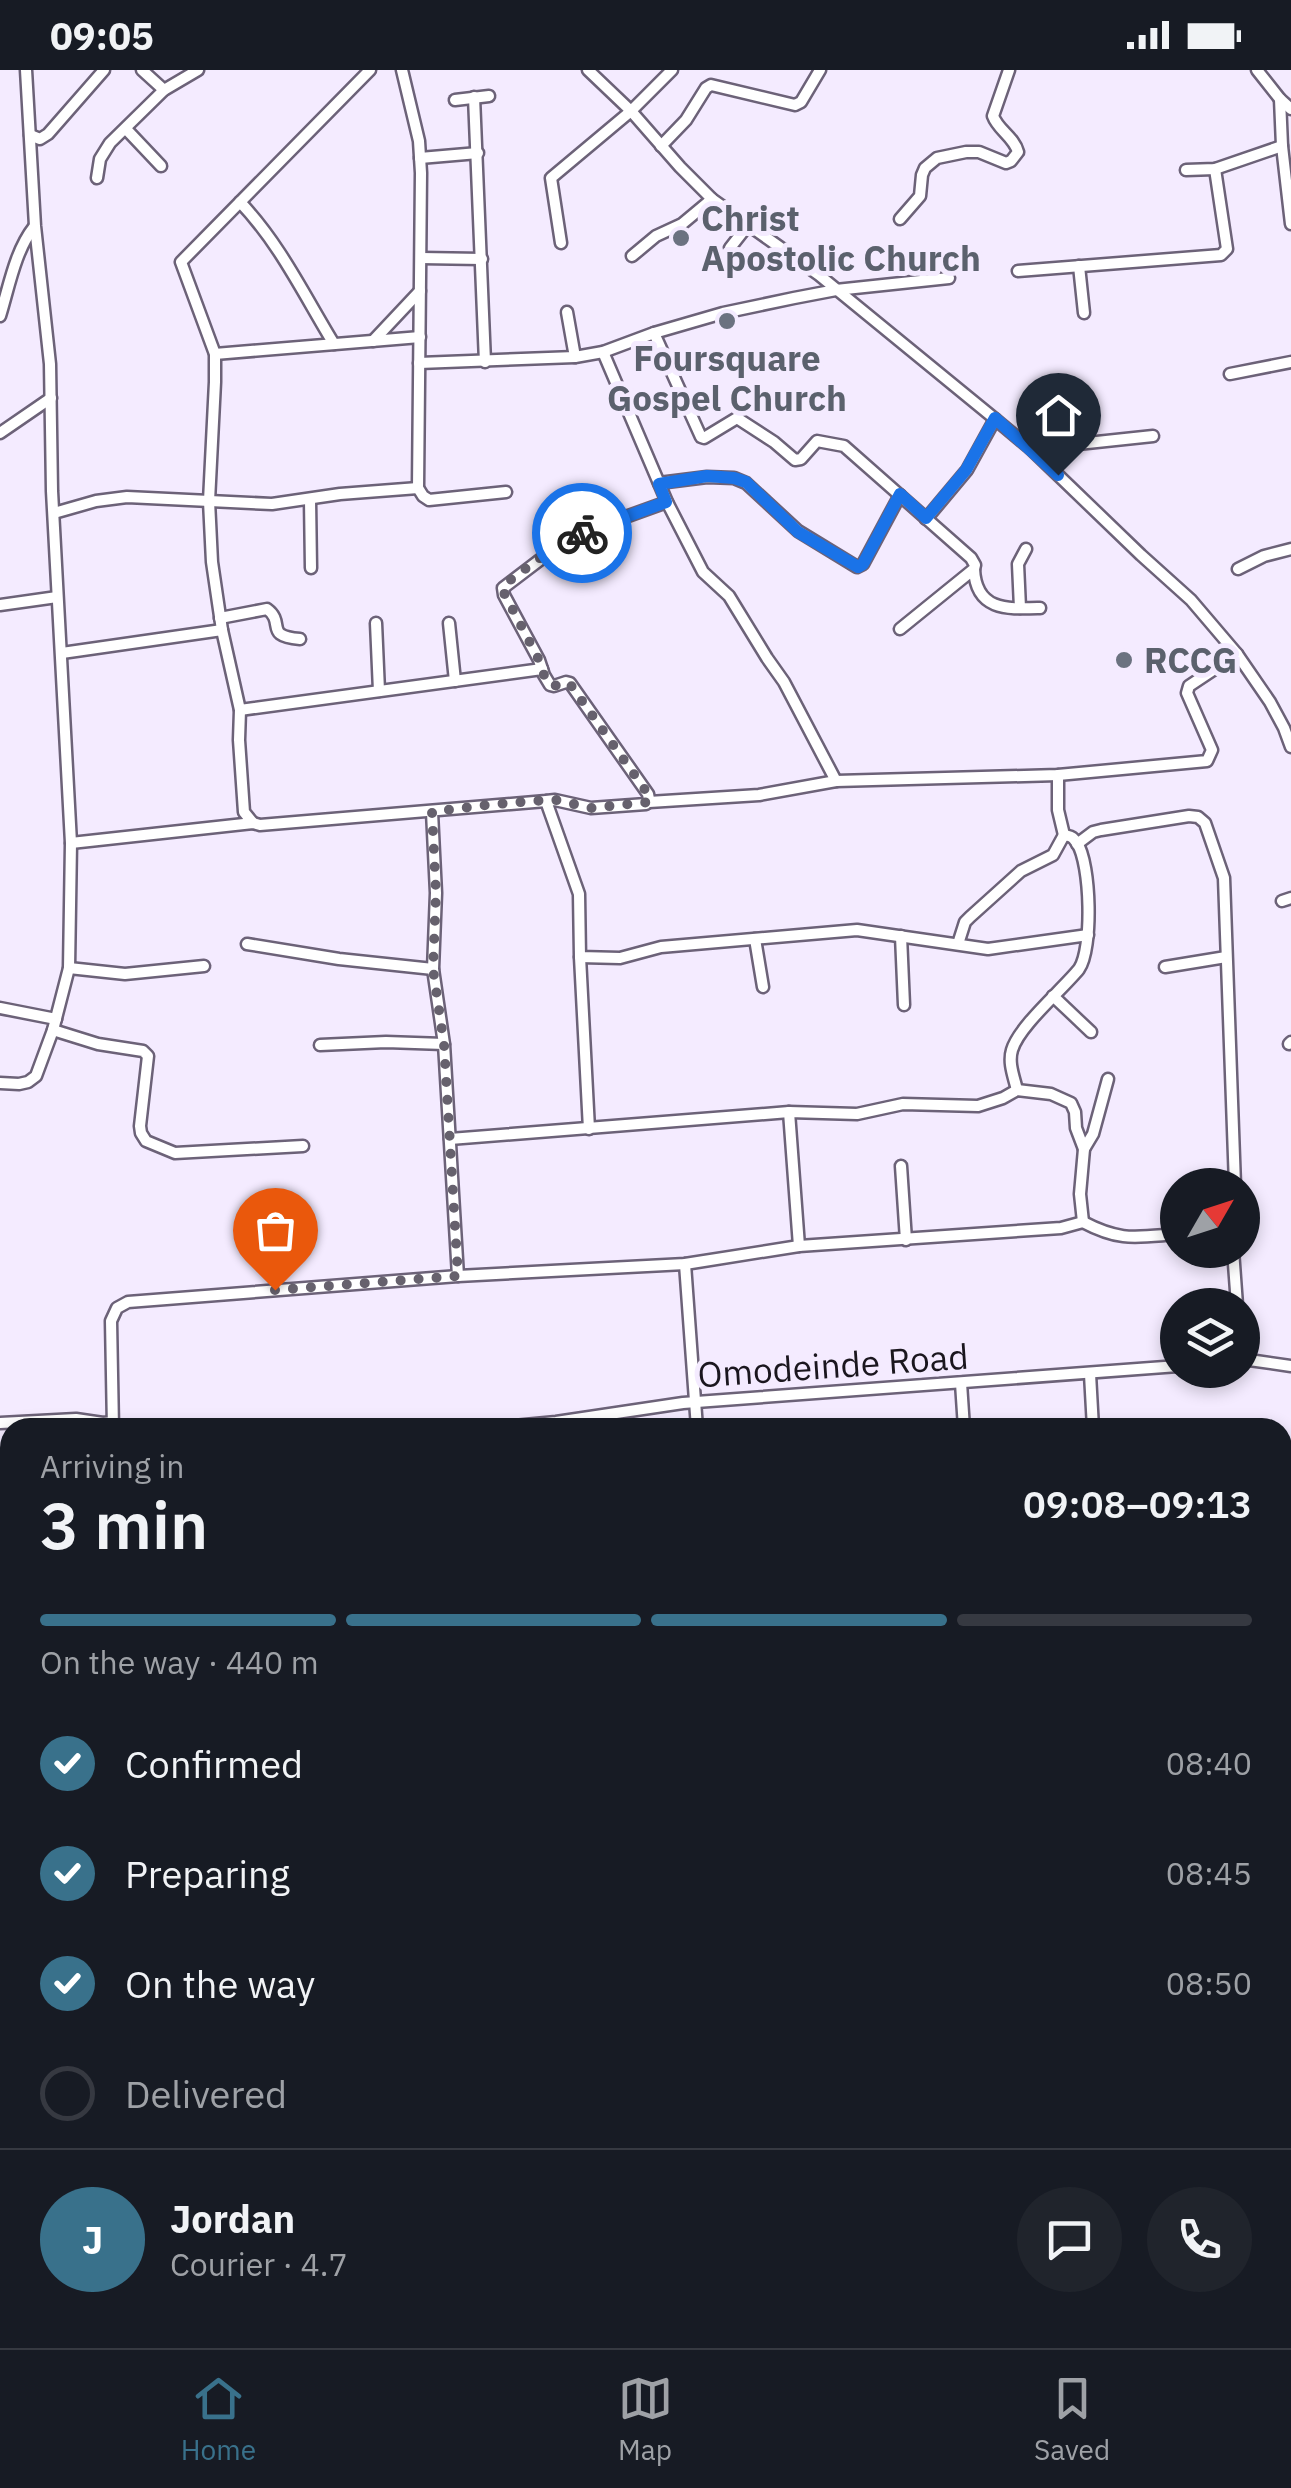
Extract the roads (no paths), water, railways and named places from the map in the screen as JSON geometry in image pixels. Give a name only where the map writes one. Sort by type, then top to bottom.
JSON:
[{"type":"street","points":[[0,1083],[19,1084],[36,1076],[55,1025],[69,968],[71,843],[51,480],[50,364],[35,226],[26,70]]},
{"type":"street","points":[[30,136],[40,139],[48,134],[104,70]]},
{"type":"street","points":[[142,70],[164,90]]},
{"type":"street","points":[[97,178],[102,153],[110,142],[164,90],[198,70]]},
{"type":"street","points":[[253,823],[244,812],[238,740],[240,710],[212,562],[208,501],[214,354],[181,262],[370,70]]},
{"type":"street","points":[[402,70],[420,158],[418,488],[429,500],[506,492]]},
{"type":"street","points":[[588,70],[712,198],[820,275],[1031,448],[1191,600],[1237,654],[1270,702],[1291,747]]},
{"type":"street","points":[[560,243],[551,178],[631,111],[672,70]]},
{"type":"street","points":[[661,146],[710,86],[795,105],[801,102],[820,70]]},
{"type":"street","points":[[900,219],[920,196],[925,168],[937,158],[979,152],[1006,163],[1018,152],[993,116],[1010,70]]},
{"type":"street","points":[[1257,70],[1291,109]]},
{"type":"street","points":[[455,100],[489,96]]},
{"type":"street","points":[[474,97],[485,362]]},
{"type":"street","points":[[1280,99],[1291,224]]},
{"type":"street","points":[[126,129],[161,166]]},
{"type":"street","points":[[1186,170],[1215,168],[1282,146]]},
{"type":"street","points":[[420,158],[478,153]]},
{"type":"street","points":[[1018,271],[1221,255],[1227,249],[1215,168]]},
{"type":"street","points":[[632,256],[656,236],[682,224],[712,198]]},
{"type":"street","points":[[240,202],[279,250],[334,344]]},
{"type":"street","points":[[730,248],[748,225]]},
{"type":"street","points":[[0,316],[6,278],[35,226]]},
{"type":"street","points":[[421,258],[482,260]]},
{"type":"street","points":[[1078,266],[1084,313]]},
{"type":"street","points":[[419,363],[603,352],[654,332],[836,290],[949,278]]},
{"type":"street","points":[[373,340],[420,291]]},
{"type":"street","points":[[567,312],[574,356]]},
{"type":"street","points":[[654,332],[702,438],[737,418],[795,460],[801,459],[817,441],[844,446],[971,558],[975,565],[974,583],[983,598],[994,606],[1040,608]]},
{"type":"street","points":[[214,354],[420,336]]},
{"type":"street","points":[[603,352],[666,502],[703,572],[729,596],[784,682],[836,780]]},
{"type":"street","points":[[1230,374],[1291,362]]},
{"type":"street","points":[[0,433],[51,398]]},
{"type":"street","points":[[926,518],[966,470],[995,418]]},
{"type":"street","points":[[1031,448],[1153,436]]},
{"type":"street","points":[[659,484],[707,476],[746,482],[798,532],[858,567],[900,494]]},
{"type":"street","points":[[54,513],[127,497],[272,504],[418,488]]},
{"type":"street","points":[[310,500],[311,568]]},
{"type":"street","points":[[649,802],[648,794],[570,684],[550,685],[503,588],[570,537],[666,502]]},
{"type":"street","points":[[1238,569],[1291,549]]},
{"type":"street","points":[[1020,608],[1018,564],[1026,550]]},
{"type":"street","points":[[900,629],[974,569]]},
{"type":"street","points":[[0,605],[57,597]]},
{"type":"street","points":[[62,653],[221,624],[267,608],[279,634],[300,638]]},
{"type":"street","points":[[376,623],[379,691]]},
{"type":"street","points":[[448,623],[455,681]]},
{"type":"street","points":[[71,843],[253,823],[432,812],[546,800],[591,808],[759,795],[836,780],[1058,775],[1207,761],[1212,750],[1187,693],[1188,686],[1237,654]]},
{"type":"street","points":[[240,710],[542,670]]},
{"type":"street","points":[[958,944],[970,917],[1021,871],[1053,855],[1064,835],[1058,810],[1058,775]]},
{"type":"street","points":[[546,800],[579,894],[588,1129]]},
{"type":"street","points":[[432,812],[436,893],[433,969],[444,1044],[458,1276]]},
{"type":"street","points":[[1077,844],[1101,830],[1189,816],[1205,823],[1224,878],[1234,1168]]},
{"type":"street","points":[[1017,1090],[1010,1060],[1012,1048],[1023,1030],[1084,962],[1089,914],[1084,860],[1072,837],[1064,835]]},
{"type":"street","points":[[580,956],[620,958],[661,947],[857,930],[988,948],[1088,935]]},
{"type":"street","points":[[901,936],[904,1006]]},
{"type":"street","points":[[755,939],[763,987]]},
{"type":"street","points":[[247,944],[433,969]]},
{"type":"street","points":[[1165,967],[1226,957]]},
{"type":"street","points":[[69,968],[125,974],[204,966]]},
{"type":"street","points":[[1054,996],[1091,1032]]},
{"type":"street","points":[[0,1008],[55,1025],[98,1044],[143,1051],[148,1056],[140,1126],[146,1141],[175,1153],[303,1146]]},
{"type":"street","points":[[320,1045],[444,1044]]},
{"type":"street","points":[[1083,1222],[1080,1194],[1084,1149],[1093,1134],[1108,1079]]},
{"type":"street","points":[[450,1139],[790,1112],[858,1114],[903,1104],[978,1106],[1017,1090],[1051,1094],[1071,1103],[1084,1149]]},
{"type":"street","points":[[790,1112],[799,1246]]},
{"type":"street","points":[[900,1166],[906,1240]]},
{"type":"street","points":[[113,1418],[111,1321],[116,1308],[128,1302],[458,1276],[685,1264],[799,1246],[1060,1228],[1083,1222],[1108,1235],[1160,1235]]},
{"type":"street","points":[[685,1264],[697,1418]]},
{"type":"street","points":[[1260,1362],[1291,1366]]},
{"type":"street","name":"Omodeinde Road","points":[[594,1418],[658,1406],[1160,1368]]},
{"type":"street","points":[[1090,1374],[1092,1418]]},
{"type":"street","points":[[961,1384],[963,1418]]},
{"type":"place","name":"Christ Apostolic Church","points":[[681,238]]},
{"type":"place","name":"Foursquare Gospel Church","points":[[727,321]]},
{"type":"place","name":"RCCG","points":[[1124,660]]}]
